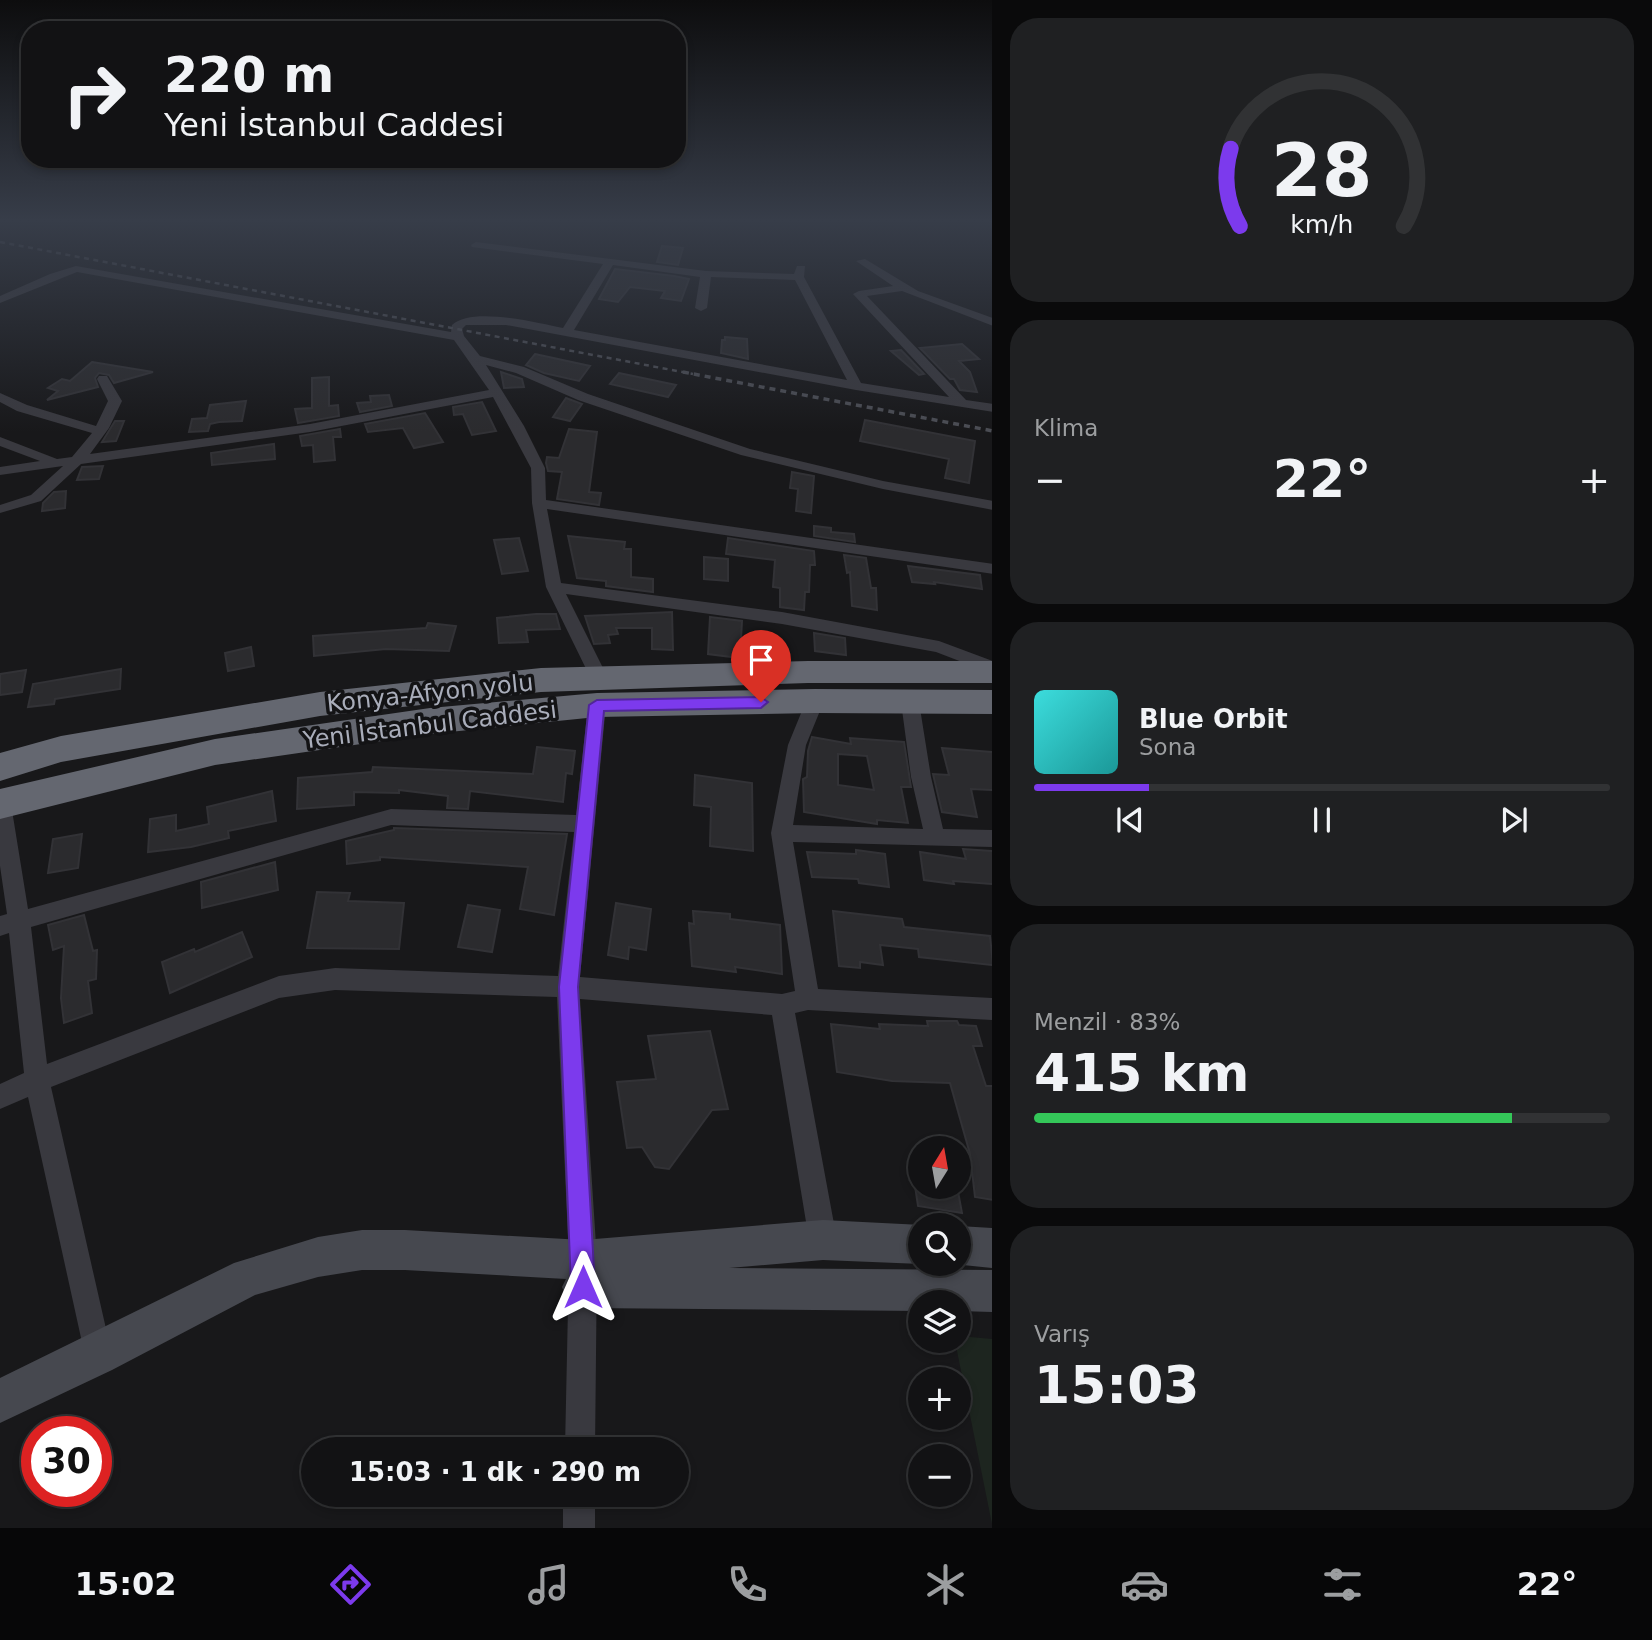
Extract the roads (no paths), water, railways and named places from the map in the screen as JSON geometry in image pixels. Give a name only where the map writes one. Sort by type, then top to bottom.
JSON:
[{"type":"highway","name":"Konya-Afyon yolu","points":[[0,767],[61,749],[320,704],[541,680],[599,693],[808,672],[992,670]]},
{"type":"highway","name":"Yeni İstanbul Caddesi","points":[[0,804],[215,752],[599,693],[815,701],[992,702]]},
{"type":"street","points":[[0,300],[22,290]]},
{"type":"street","points":[[195,290],[457,337]]},
{"type":"street","points":[[567,332],[593,290]]},
{"type":"street","points":[[701,309],[704,290]]},
{"type":"street","points":[[809,290],[856,386]]},
{"type":"street","points":[[886,290],[859,294],[963,404]]},
{"type":"street","points":[[908,290],[923,298],[975,312],[992,323]]},
{"type":"street","points":[[580,1437],[583,1274],[568,987],[583,824],[599,693],[554,587],[539,503],[538,468],[517,426],[476,359],[457,337],[456,328],[463,321],[506,321],[856,386],[992,408]]},
{"type":"street","points":[[476,359],[520,370],[583,397],[746,452],[883,485],[992,506]]},
{"type":"street","points":[[0,509],[34,499],[77,459],[100,432],[115,401],[103,379]]},
{"type":"street","points":[[0,471],[310,428],[495,393]]},
{"type":"street","points":[[0,397],[22,408],[100,432]]},
{"type":"street","points":[[0,441],[23,452],[57,462]]},
{"type":"street","points":[[539,503],[992,569]]},
{"type":"street","points":[[554,587],[782,618],[926,644],[992,670]]},
{"type":"street","points":[[808,999],[781,832],[797,745],[815,701]]},
{"type":"street","points":[[910,702],[921,777],[935,837]]},
{"type":"street","points":[[0,804],[9,923],[37,1080],[97,1355]]},
{"type":"street","points":[[9,923],[391,817],[583,824]]},
{"type":"street","points":[[781,832],[992,839]]},
{"type":"street","points":[[0,1097],[37,1080],[279,987],[335,979],[568,987],[782,1005],[808,999],[992,1009]]},
{"type":"street","points":[[782,1005],[823,1240]]},
{"type":"street","points":[[583,1274],[823,1240],[908,1244]]},
{"type":"street","points":[[971,1247],[992,1248]]},
{"type":"street","points":[[0,1401],[97,1355],[248,1277],[318,1257],[362,1250],[405,1250],[583,1274],[992,1292]]},
{"type":"street","points":[[579,1507],[579,1528]]},
{"type":"railway","points":[[254,290],[693,374]]},
{"type":"railway","points":[[683,372],[992,431]]}]
